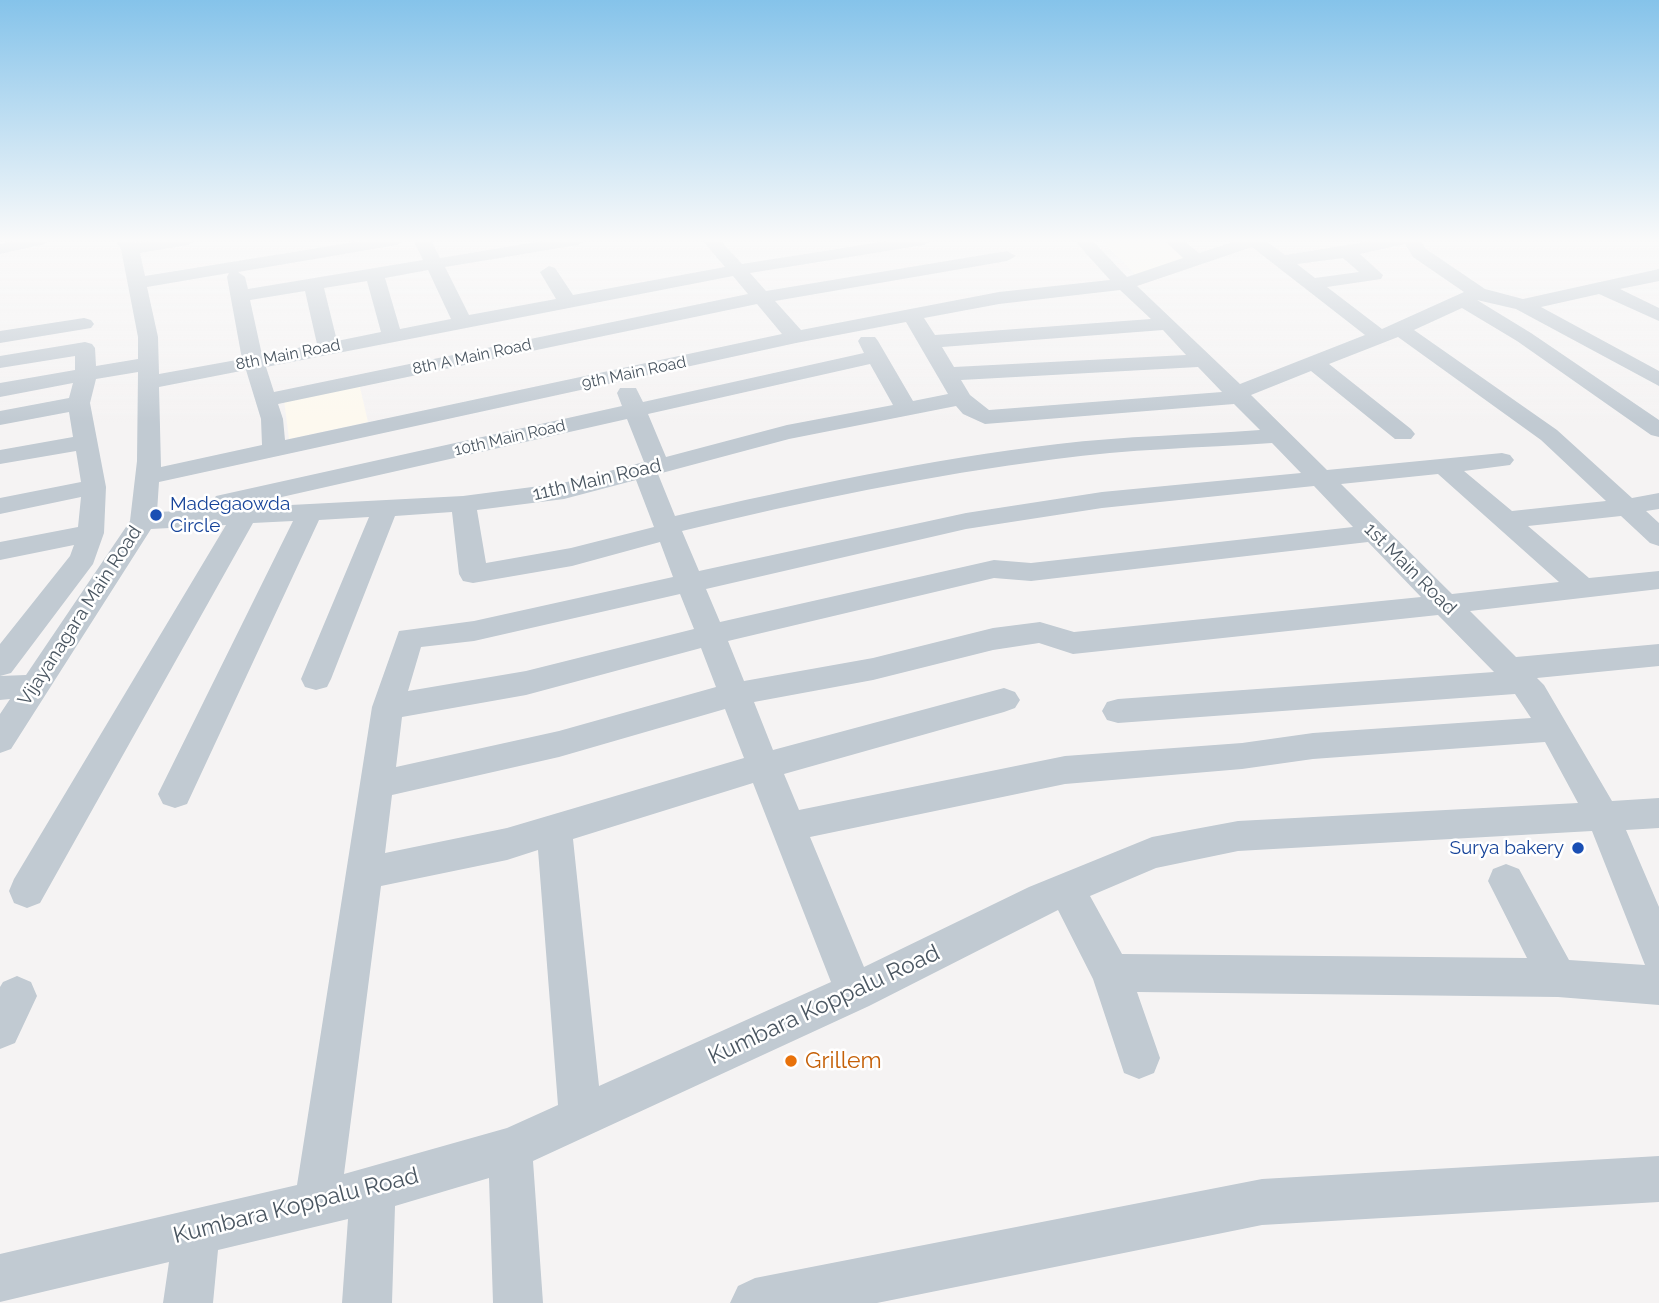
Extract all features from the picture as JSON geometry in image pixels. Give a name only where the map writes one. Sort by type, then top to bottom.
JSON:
[{"type":"street","name":"Vijayanagara Main Road","points":[[0,740],[143,521],[147,477],[148,337],[141,301]]},
{"type":"street","points":[[241,301],[247,340],[272,419],[274,450]]},
{"type":"street","points":[[317,301],[328,348]]},
{"type":"street","points":[[382,301],[392,336]]},
{"type":"street","points":[[452,301],[463,323]]},
{"type":"street","name":"8th Main Road","points":[[0,390],[86,375],[147,374],[255,361],[574,301]]},
{"type":"street","name":"8th A Main Road","points":[[267,400],[746,301]]},
{"type":"street","points":[[763,301],[796,337]]},
{"type":"street","name":"9th Main Road","points":[[147,477],[621,377],[796,337],[986,301]]},
{"type":"street","name":"1st Main Road","points":[[1142,301],[1239,395],[1533,694],[1603,816],[1657,945]]},
{"type":"street","points":[[1337,301],[1549,435],[1659,537]]},
{"type":"street","points":[[913,316],[961,398],[971,409],[985,417],[1239,395],[1462,301]]},
{"type":"street","points":[[1475,301],[1659,430]]},
{"type":"street","points":[[1495,301],[1522,305],[1659,380]]},
{"type":"street","points":[[1522,305],[1542,301]]},
{"type":"street","points":[[1629,301],[1659,315]]},
{"type":"street","points":[[929,342],[1168,324]]},
{"type":"street","points":[[858,326],[878,356],[906,408]]},
{"type":"street","points":[[0,337],[84,336]]},
{"type":"street","points":[[0,362],[84,336]]},
{"type":"street","points":[[0,665],[83,558],[91,533],[94,487],[79,404],[86,375],[84,336]]},
{"type":"street","name":"10th Main Road","points":[[143,521],[878,356]]},
{"type":"street","points":[[947,374],[1203,360]]},
{"type":"street","points":[[1314,363],[1403,434]]},
{"type":"street","points":[[621,377],[635,410],[668,529],[855,992]]},
{"type":"street","name":"11th Main Road","points":[[143,521],[463,503],[564,491],[787,432],[961,398]]},
{"type":"street","points":[[0,418],[79,404]]},
{"type":"street","points":[[463,503],[473,574],[572,557],[808,493],[947,467],[1059,451],[1279,436]]},
{"type":"street","points":[[0,457],[85,442]]},
{"type":"street","points":[[317,1203],[388,707],[409,638],[474,631],[966,521],[1102,500],[1502,460]]},
{"type":"street","points":[[1444,466],[1584,589]]},
{"type":"street","points":[[0,506],[94,487]]},
{"type":"street","points":[[1506,520],[1659,501]]},
{"type":"street","points":[[316,679],[385,508]]},
{"type":"street","points":[[175,794],[310,512]]},
{"type":"street","points":[[27,891],[246,515]]},
{"type":"street","points":[[0,551],[91,533]]},
{"type":"street","points":[[388,707],[526,683],[710,635],[994,569],[1031,572],[1375,533]]},
{"type":"street","points":[[376,785],[559,744],[735,694],[873,669],[993,639],[1041,632],[1073,643],[1659,580]]},
{"type":"street","points":[[1118,711],[1516,676],[1659,656]]},
{"type":"street","points":[[0,688],[35,686]]},
{"type":"street","points":[[364,873],[507,844],[763,766],[1004,701]]},
{"type":"street","points":[[788,827],[1065,770],[1242,757],[1313,746],[1553,729]]},
{"type":"street","name":"Kumbara Koppalu Road","points":[[0,1278],[373,1189],[510,1149],[855,992],[1066,889],[1152,853],[1238,836],[1659,813]]},
{"type":"street","points":[[554,829],[581,1118]]},
{"type":"street","points":[[1506,881],[1558,978]]},
{"type":"street","points":[[1066,889],[1111,973],[1139,1058]]},
{"type":"street","points":[[1111,973],[1558,978],[1659,986]]},
{"type":"street","points":[[510,1149],[518,1303]]},
{"type":"street","points":[[755,1303],[1262,1202],[1659,1179]]},
{"type":"street","points":[[367,1303],[373,1189]]},
{"type":"street","points":[[188,1303],[196,1232]]},
{"type":"shaded area","points":[[359,383],[368,422],[289,439],[284,400]]},
{"type":"place","name":"Madegaowda Circle","points":[[156,515]]},
{"type":"place","name":"Surya bakery","points":[[1578,848]]},
{"type":"place","name":"Grillem","points":[[791,1061]]}]
